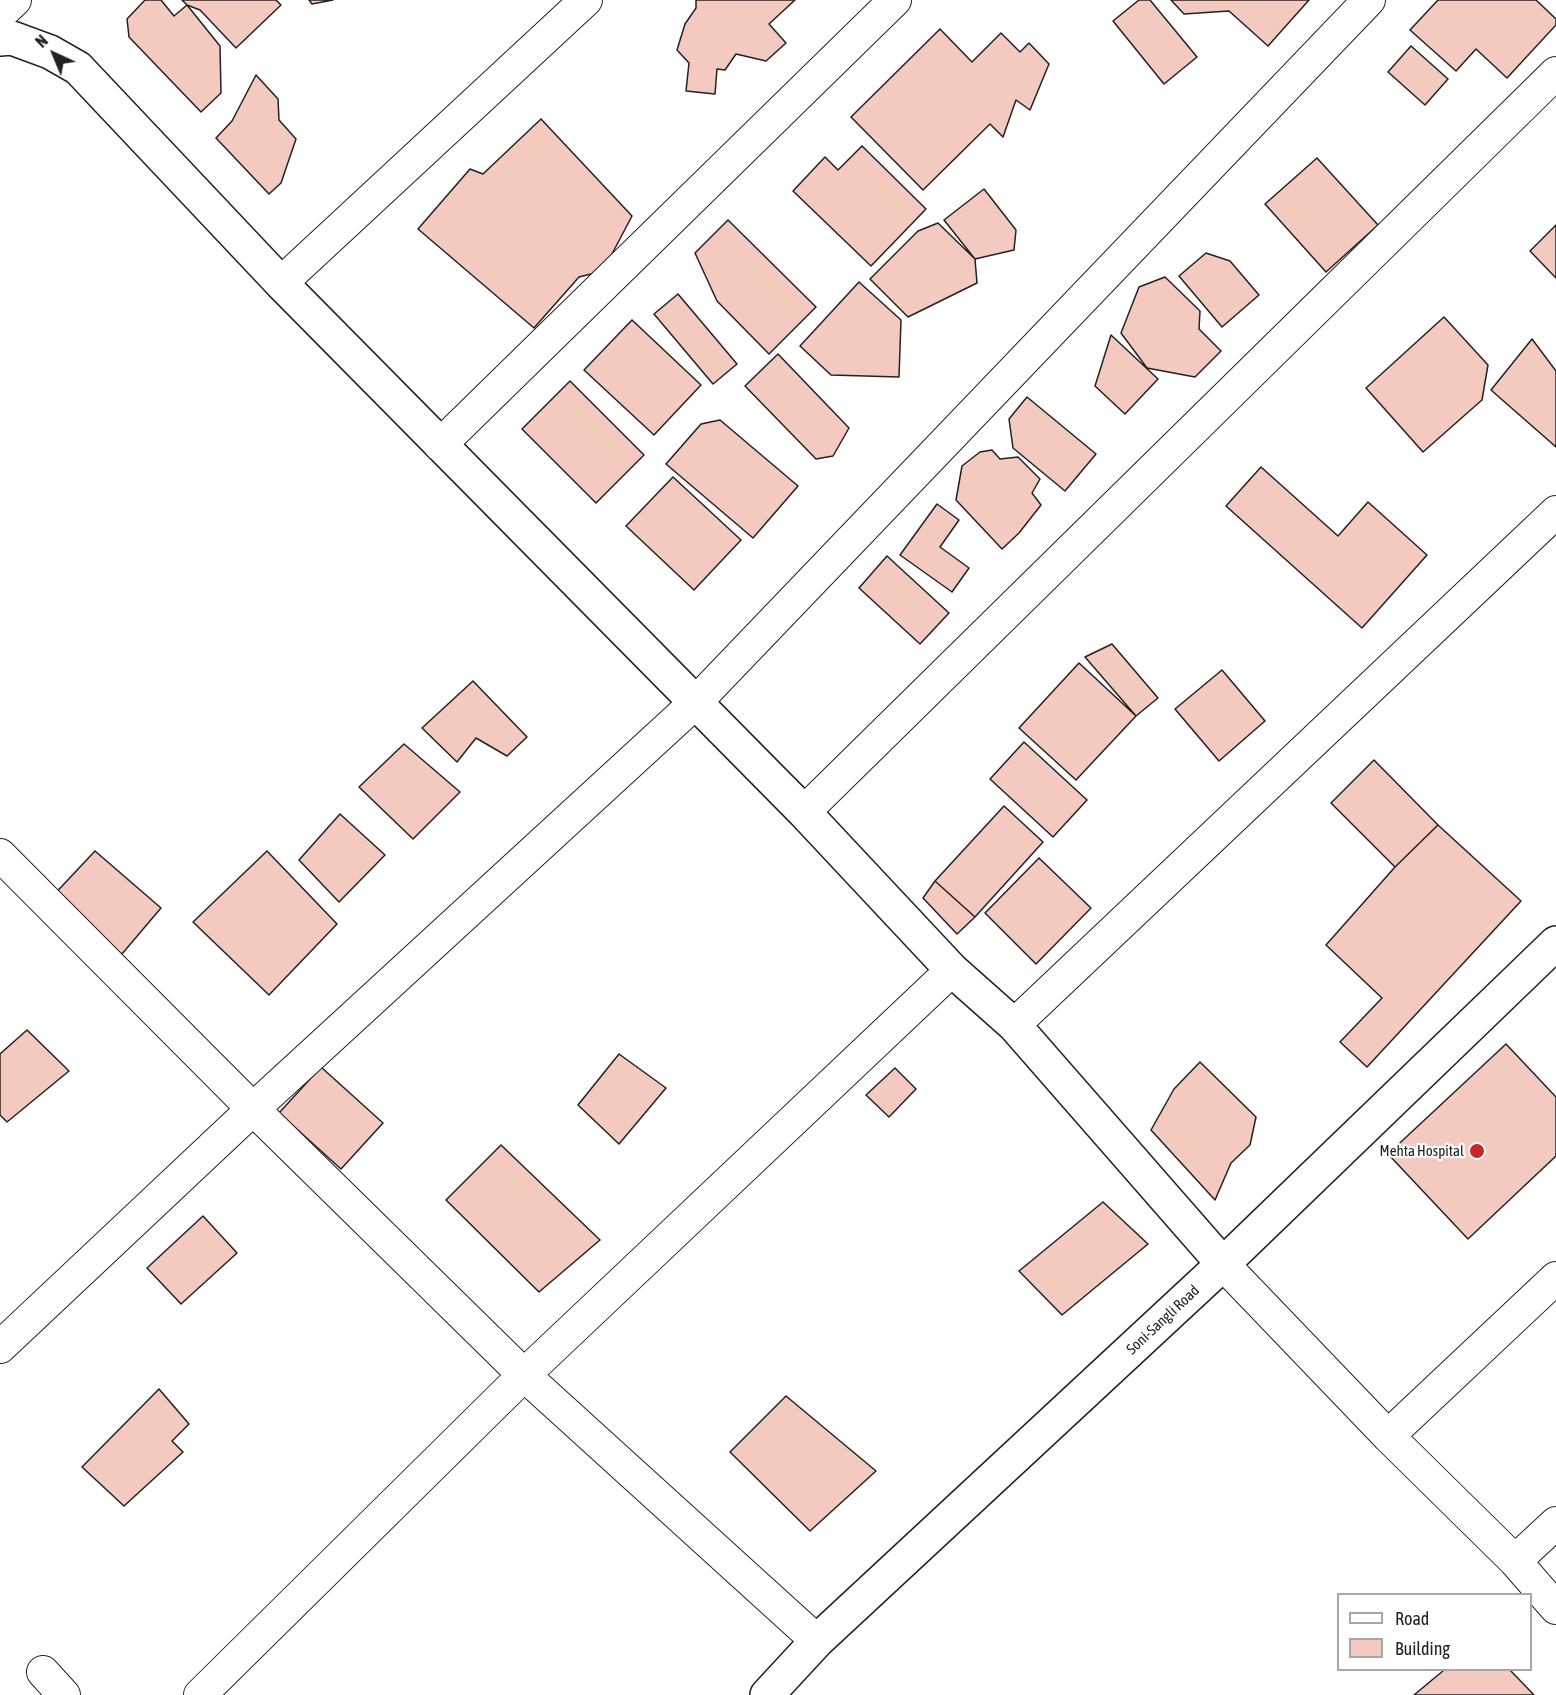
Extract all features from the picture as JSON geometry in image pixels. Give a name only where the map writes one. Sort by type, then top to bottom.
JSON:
[{"type":"street","points":[[0,14],[15,0]]},
{"type":"street","points":[[281,283],[586,0]]},
{"type":"street","points":[[440,445],[895,0]]},
{"type":"street","points":[[0,1347],[253,1109],[695,703],[1369,0]]},
{"type":"street","points":[[0,39],[12,38],[50,52],[78,68],[281,283],[804,812],[952,970],[1014,1025],[1223,1264],[1388,1436],[1515,1562],[1556,1608]]},
{"type":"street","points":[[804,812],[1556,73]]},
{"type":"street","points":[[1014,1025],[1556,512]]},
{"type":"street","points":[[0,855],[253,1109],[524,1375],[817,1641]]},
{"type":"street","name":"Soni-Sangli Road","points":[[767,1695],[817,1641],[1223,1264],[1556,943]]},
{"type":"street","points":[[200,1695],[524,1375],[952,970]]},
{"type":"street","points":[[1388,1436],[1556,1278]]},
{"type":"street","points":[[1515,1562],[1556,1523]]},
{"type":"street","points":[[43,1672],[64,1695]]},
{"type":"building","points":[[145,0],[161,0],[174,16],[187,5],[220,46],[221,93],[201,112],[129,37],[127,19]]},
{"type":"building","points":[[182,0],[276,0],[281,5],[236,48],[200,10],[187,5]]},
{"type":"building","points":[[309,0],[333,0],[312,4]]},
{"type":"building","points":[[696,0],[795,0],[769,24],[786,43],[766,61],[736,54],[725,70],[717,69],[715,94],[686,91],[689,63],[677,50],[685,24],[696,8]]},
{"type":"building","points":[[1139,0],[1150,0],[1197,57],[1164,84],[1113,21]]},
{"type":"building","points":[[1171,0],[1309,0],[1268,46],[1229,11],[1184,14]]},
{"type":"building","points":[[1438,0],[1536,0],[1556,19],[1556,25],[1507,78],[1476,49],[1456,71],[1410,30]]},
{"type":"building","points":[[940,29],[972,62],[1001,33],[1020,52],[1029,43],[1049,64],[1030,110],[1016,100],[1003,137],[990,124],[923,190],[851,117]]},
{"type":"building","points":[[1411,46],[1448,79],[1425,105],[1388,72]]},
{"type":"building","points":[[256,75],[278,99],[279,120],[296,139],[281,183],[269,194],[216,138],[232,121]]},
{"type":"building","points":[[541,119],[632,216],[603,271],[579,277],[534,328],[418,229],[470,169],[483,174]]},
{"type":"building","points":[[862,146],[926,209],[871,266],[793,191],[825,157],[838,170]]},
{"type":"building","points":[[1317,158],[1378,225],[1326,272],[1265,204]]},
{"type":"building","points":[[984,189],[1016,230],[1014,250],[975,259],[944,220]]},
{"type":"building","points":[[728,220],[816,307],[769,354],[717,301],[695,253]]},
{"type":"building","points":[[938,223],[975,259],[977,283],[908,317],[870,279],[918,231]]},
{"type":"building","points":[[1556,225],[1556,278],[1530,251]]},
{"type":"building","points":[[1206,253],[1230,261],[1259,295],[1222,327],[1179,276]]},
{"type":"building","points":[[1165,277],[1200,311],[1199,329],[1221,351],[1195,377],[1147,368],[1121,333],[1139,287]]},
{"type":"building","points":[[859,282],[901,320],[899,377],[831,375],[800,346]]},
{"type":"building","points":[[678,294],[737,364],[713,384],[654,314]]},
{"type":"building","points":[[1444,317],[1488,365],[1482,400],[1423,452],[1366,388]]},
{"type":"building","points":[[632,320],[701,385],[654,435],[584,370]]},
{"type":"building","points":[[1111,335],[1158,379],[1125,414],[1095,386]]},
{"type":"building","points":[[1532,339],[1556,371],[1556,447],[1491,390]]},
{"type":"building","points":[[778,354],[849,428],[833,456],[816,459],[745,386]]},
{"type":"building","points":[[570,381],[644,455],[596,503],[522,429]]},
{"type":"building","points":[[1027,397],[1096,454],[1065,491],[1013,448],[1009,419]]},
{"type":"building","points":[[720,420],[798,486],[753,538],[666,464],[701,424]]},
{"type":"building","points":[[992,450],[1000,459],[1018,457],[1040,479],[1032,493],[1041,505],[1019,533],[1002,549],[956,500],[962,466],[980,452]]},
{"type":"building","points":[[1261,467],[1338,536],[1368,502],[1427,555],[1362,628],[1226,506]]},
{"type":"building","points":[[673,477],[741,540],[694,590],[626,526]]},
{"type":"building","points":[[937,504],[959,520],[940,547],[969,568],[952,592],[900,555]]},
{"type":"building","points":[[887,556],[949,613],[920,644],[859,588]]},
{"type":"building","points":[[1112,644],[1158,698],[1136,716],[1085,657]]},
{"type":"building","points":[[1079,663],[1136,716],[1076,780],[1019,728]]},
{"type":"building","points":[[1222,670],[1265,721],[1219,761],[1175,709]]},
{"type":"building","points":[[473,681],[527,737],[507,756],[476,738],[457,762],[422,728]]},
{"type":"building","points":[[1024,742],[1087,800],[1053,837],[990,779]]},
{"type":"building","points":[[404,744],[460,792],[413,839],[359,787]]},
{"type":"building","points":[[1374,760],[1438,825],[1395,867],[1331,803]]},
{"type":"building","points":[[1004,806],[1043,842],[975,917],[935,881]]},
{"type":"building","points":[[340,814],[385,855],[339,902],[299,860]]},
{"type":"building","points":[[1438,825],[1521,901],[1367,1067],[1340,1042],[1382,998],[1326,945],[1395,867]]},
{"type":"building","points":[[95,851],[161,908],[116,961],[48,901]]},
{"type":"building","points":[[267,851],[337,924],[269,995],[193,922]]},
{"type":"building","points":[[1039,858],[1091,908],[1036,964],[985,913]]},
{"type":"building","points":[[935,881],[975,917],[957,934],[923,898]]},
{"type":"building","points":[[27,1030],[69,1071],[7,1122],[0,1115],[0,1054]]},
{"type":"building","points":[[1506,1044],[1556,1097],[1556,1156],[1468,1239],[1388,1154]]},
{"type":"building","points":[[619,1054],[666,1088],[619,1144],[578,1105]]},
{"type":"building","points":[[1200,1062],[1256,1117],[1250,1145],[1231,1163],[1215,1200],[1151,1130],[1174,1089]]},
{"type":"building","points":[[321,1067],[383,1123],[341,1169],[279,1113]]},
{"type":"building","points":[[895,1068],[916,1089],[889,1117],[866,1095]]},
{"type":"building","points":[[501,1145],[600,1240],[539,1292],[446,1200]]},
{"type":"building","points":[[1103,1202],[1148,1244],[1062,1315],[1019,1271]]},
{"type":"building","points":[[203,1216],[237,1253],[181,1304],[147,1268]]},
{"type":"building","points":[[159,1389],[189,1424],[172,1441],[183,1452],[124,1506],[82,1467]]},
{"type":"building","points":[[786,1396],[876,1471],[810,1531],[730,1452]]},
{"type":"building","points":[[1443,1671],[1511,1671],[1534,1695],[1414,1695]]},
{"type":"place","name":"Mehta Hospital","points":[[1477,1151]]}]
